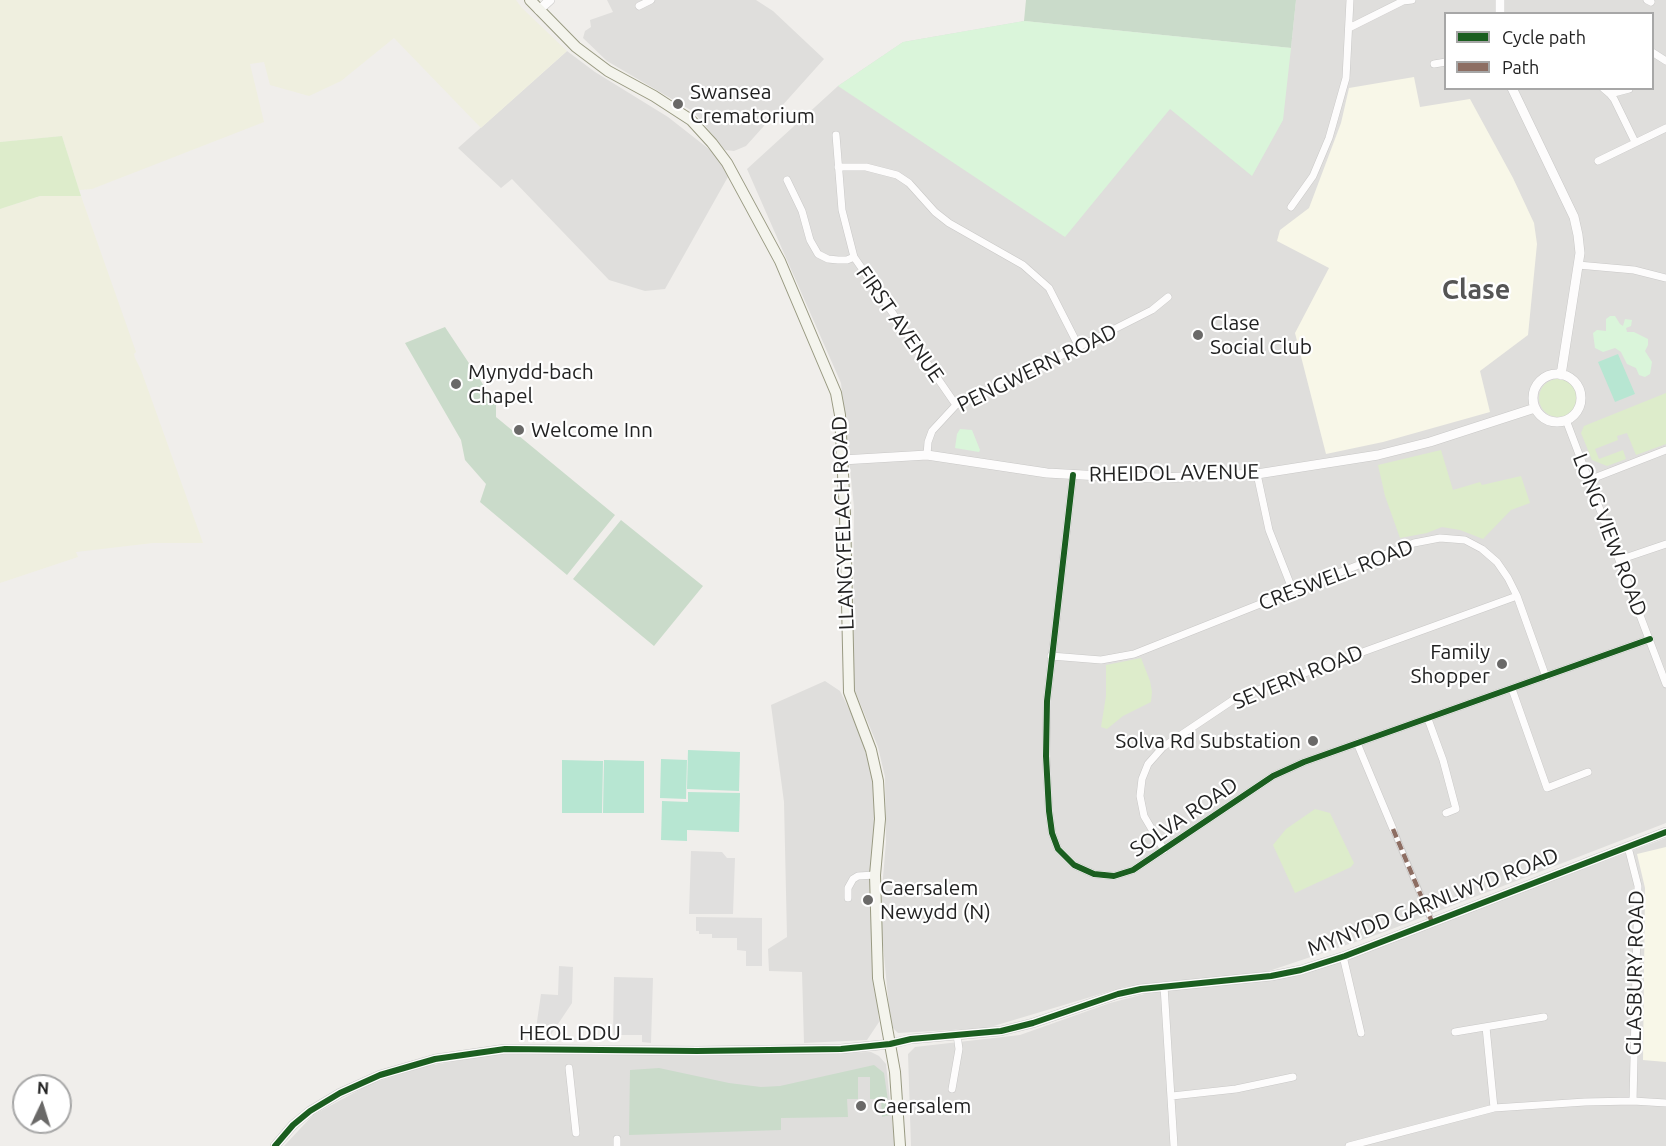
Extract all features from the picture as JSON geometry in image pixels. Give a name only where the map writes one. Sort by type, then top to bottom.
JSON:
[{"type":"main road","name":"LLANGYFELACH ROAD","points":[[530,0],[576,47],[608,71],[654,96],[691,120],[712,143],[727,163],[780,261],[836,393],[840,415],[845,514],[849,692],[871,750],[878,781],[880,819],[875,875],[878,978],[895,1072],[900,1146]]},
{"type":"street","points":[[539,10],[550,0]]},
{"type":"street","points":[[639,6],[651,0]]},
{"type":"street","points":[[1291,207],[1313,176],[1329,138],[1346,78],[1350,0]]},
{"type":"street","points":[[1349,28],[1403,1],[1412,0]]},
{"type":"street","points":[[1434,64],[1444,62]]},
{"type":"street","points":[[1513,90],[1574,218],[1580,253],[1561,375]]},
{"type":"street","points":[[1605,90],[1614,99],[1635,142]]},
{"type":"street","points":[[1610,94],[1625,90]]},
{"type":"street","points":[[1598,161],[1666,128]]},
{"type":"street","name":"FIRST AVENUE","points":[[836,135],[842,210],[854,257],[956,405]]},
{"type":"street","points":[[838,167],[866,167],[897,175],[909,183],[935,212],[949,223],[1023,265],[1049,288],[1079,347]]},
{"type":"street","points":[[788,180],[802,212],[810,240],[818,254],[828,259],[838,260],[854,257]]},
{"type":"street","points":[[1578,266],[1634,270],[1666,278]]},
{"type":"street","name":"PENGWERN ROAD","points":[[927,455],[929,437],[956,405],[1152,310],[1168,297]]},
{"type":"street","points":[[1561,375],[1571,379],[1580,392],[1581,400],[1578,410],[1566,420],[1550,421],[1536,408],[1534,392],[1539,383],[1548,376],[1561,375]]},
{"type":"street","name":"RHEIDOL AVENUE","points":[[842,460],[927,455],[1073,475],[1160,478],[1257,474],[1378,455],[1430,442],[1536,408]]},
{"type":"street","name":"LONG VIEW ROAD","points":[[1566,420],[1666,684]]},
{"type":"street","points":[[1589,480],[1666,450]]},
{"type":"street","points":[[1257,474],[1269,530],[1293,591]]},
{"type":"street","name":"SOLVA ROAD","points":[[1073,475],[1051,656],[1046,756],[1052,833],[1058,849],[1074,866],[1083,871],[1114,876],[1133,870],[1273,776],[1304,762],[1650,639]]},
{"type":"street","name":"CRESWELL ROAD","points":[[1051,656],[1101,660],[1134,654],[1414,543],[1440,537],[1465,540],[1482,549],[1497,562],[1517,596],[1546,677]]},
{"type":"street","points":[[1619,561],[1666,544]]},
{"type":"street","name":"SEVERN ROAD","points":[[1164,850],[1143,816],[1140,796],[1142,779],[1148,764],[1163,747],[1236,698],[1517,596]]},
{"type":"street","points":[[1512,689],[1547,788],[1588,772]]},
{"type":"street","points":[[1428,718],[1443,760],[1456,809],[1446,813]]},
{"type":"street","points":[[1357,743],[1432,922]]},
{"type":"street","name":"MYNYDD GARNLWYD ROAD","points":[[890,1044],[911,1039],[1001,1031],[1033,1023],[1118,994],[1271,976],[1301,970],[1343,957],[1666,832]]},
{"type":"street","name":"GLASBURY ROAD","points":[[1628,847],[1638,886],[1633,1101]]},
{"type":"street","points":[[849,898],[848,888],[853,879],[858,876],[875,875]]},
{"type":"street","points":[[1343,957],[1361,1033]]},
{"type":"street","points":[[1164,987],[1174,1146]]},
{"type":"street","points":[[1455,1032],[1544,1017]]},
{"type":"street","points":[[1485,1027],[1494,1108]]},
{"type":"street","points":[[952,1089],[958,1049],[957,1035]]},
{"type":"street","name":"HEOL DDU","points":[[275,1146],[310,1111],[340,1093],[380,1076],[435,1059],[505,1049],[709,1051],[841,1048],[890,1044]]},
{"type":"street","points":[[569,1068],[576,1133]]},
{"type":"street","points":[[1172,1096],[1236,1089],[1293,1077]]},
{"type":"street","points":[[1349,1146],[1494,1108],[1585,1102],[1666,1103]]},
{"type":"shaded area","points":[[607,0],[756,0],[773,11],[824,59],[746,146],[734,151],[725,150],[694,112],[607,61],[583,38],[585,31],[591,27],[590,20],[613,12]]},
{"type":"shaded area","points":[[1296,0],[1666,0],[1666,823],[1379,934],[1263,973],[1124,987],[987,1028],[898,1033],[893,1028],[880,913],[886,842],[885,777],[878,747],[853,686],[854,507],[841,383],[747,169],[838,86],[903,42],[1024,21],[1291,48]]},
{"type":"shaded area","points":[[567,51],[595,72],[668,117],[714,153],[729,175],[665,289],[645,291],[609,280],[512,179],[501,188],[458,148]]},
{"type":"shaded area","points":[[1414,77],[1420,107],[1470,99],[1513,178],[1534,223],[1537,244],[1528,335],[1480,371],[1490,412],[1383,442],[1326,454],[1295,333],[1329,268],[1277,241],[1280,230],[1309,208],[1341,123],[1349,88]]},
{"type":"shaded area","points":[[825,681],[840,691],[857,725],[872,773],[876,802],[873,947],[879,1022],[867,1040],[804,1043],[802,972],[769,971],[768,949],[787,937],[784,802],[771,705]]},
{"type":"shaded area","points":[[1666,838],[1666,1146],[911,1146],[908,1054],[915,1047],[1020,1035],[1110,1003],[1152,992],[1302,975]]},
{"type":"shaded area","points":[[1666,847],[1666,1062],[1643,1060],[1645,888],[1637,854]]},
{"type":"shaded area","points":[[691,851],[722,852],[727,858],[735,858],[733,914],[689,914]]},
{"type":"shaded area","points":[[696,917],[762,918],[762,966],[746,966],[746,951],[737,950],[737,938],[712,938],[712,934],[699,934],[699,931],[696,931]]},
{"type":"shaded area","points":[[559,966],[573,967],[572,1003],[546,1042],[534,1042],[541,994],[558,995]]},
{"type":"shaded area","points":[[614,977],[653,978],[651,1043],[642,1042],[642,1035],[613,1035]]},
{"type":"shaded area","points":[[871,1052],[879,1056],[886,1064],[895,1146],[284,1146],[313,1115],[372,1083],[427,1066],[498,1054],[754,1055]]},
{"type":"green space","points":[[0,0],[516,0],[567,51],[481,128],[394,38],[341,81],[309,96],[270,85],[264,62],[250,64],[264,122],[92,189],[79,190],[62,136],[0,142]]},
{"type":"green space","points":[[1026,0],[1296,0],[1291,48],[1024,21]]},
{"type":"green space","points":[[1024,21],[1291,48],[1283,120],[1252,176],[1170,109],[1065,237],[838,86],[903,42]]},
{"type":"green space","points":[[62,136],[81,196],[40,196],[0,209],[0,142]]},
{"type":"green space","points":[[40,196],[81,196],[136,352],[135,358],[203,543],[153,543],[76,552],[78,557],[0,583],[0,209]]},
{"type":"green space","points":[[1615,316],[1623,326],[1625,319],[1632,320],[1631,326],[1626,328],[1627,332],[1634,332],[1648,339],[1645,351],[1652,362],[1650,374],[1645,377],[1639,375],[1636,368],[1627,364],[1621,352],[1615,348],[1603,352],[1595,348],[1593,333],[1597,330],[1606,331],[1606,319]]},
{"type":"green space","points":[[445,327],[496,404],[496,417],[615,515],[567,575],[480,502],[486,484],[465,460],[461,440],[405,343]]},
{"type":"green space","points":[[1618,354],[1635,394],[1615,402],[1598,362]]},
{"type":"green space","points":[[1558,379],[1572,384],[1577,398],[1572,412],[1558,417],[1544,412],[1539,398],[1544,384]]},
{"type":"green space","points":[[1666,393],[1666,444],[1636,455],[1627,433],[1617,436],[1618,440],[1595,449],[1599,459],[1623,450],[1626,459],[1607,466],[1592,460],[1581,433],[1584,426]]},
{"type":"green space","points":[[960,429],[972,430],[979,452],[955,448]]},
{"type":"green space","points":[[1441,450],[1453,490],[1480,482],[1482,485],[1521,476],[1530,503],[1511,510],[1483,539],[1460,530],[1442,527],[1427,533],[1400,538],[1385,496],[1378,465]]},
{"type":"green space","points":[[621,520],[703,586],[654,646],[573,579]]},
{"type":"green space","points":[[1141,658],[1150,681],[1151,702],[1123,716],[1107,729],[1101,727],[1106,696],[1106,665]]},
{"type":"green space","points":[[688,750],[740,752],[739,791],[687,789]]},
{"type":"green space","points":[[661,759],[687,760],[686,799],[660,798]]},
{"type":"green space","points":[[562,760],[603,761],[602,813],[562,813]]},
{"type":"green space","points":[[604,760],[644,761],[644,813],[603,813]]},
{"type":"green space","points":[[688,792],[740,793],[739,832],[687,830],[687,841],[661,840],[662,801],[688,802]]},
{"type":"green space","points":[[1315,809],[1330,813],[1354,863],[1351,867],[1295,893],[1273,845],[1286,829]]},
{"type":"green space","points":[[874,1065],[884,1073],[890,1115],[882,1117],[881,1099],[870,1099],[870,1077],[858,1077],[858,1099],[847,1099],[848,1117],[781,1118],[781,1130],[629,1135],[630,1070],[659,1068],[729,1083],[761,1087],[780,1086]]},
{"type":"marked path","points":[[1393,829],[1432,922]]},
{"type":"cycle path","points":[[1073,475],[1047,701],[1046,756],[1049,811],[1052,833],[1058,849],[1074,865],[1094,874],[1114,876],[1133,870],[1273,776],[1304,762],[1650,639]]},
{"type":"cycle path","points":[[275,1146],[293,1125],[310,1111],[340,1093],[380,1075],[435,1059],[505,1049],[697,1051],[841,1049],[890,1044],[911,1039],[1001,1031],[1033,1023],[1118,994],[1141,989],[1271,976],[1301,970],[1345,956],[1666,832]]},
{"type":"place","name":"Swansea Crematorium","points":[[678,104]]},
{"type":"place","name":"Clase Social Club","points":[[1198,335]]},
{"type":"place","name":"Mynydd-bach Chapel","points":[[456,384]]},
{"type":"place","name":"Welcome Inn","points":[[519,430]]},
{"type":"place","name":"Family Shopper","points":[[1502,664]]},
{"type":"place","name":"Solva Rd Substation","points":[[1313,741]]},
{"type":"place","name":"Caersalem Newydd (N)","points":[[868,900]]},
{"type":"place","name":"Caersalem","points":[[861,1106]]},
{"type":"district","name":"Clase","points":[[1476,290]]}]
